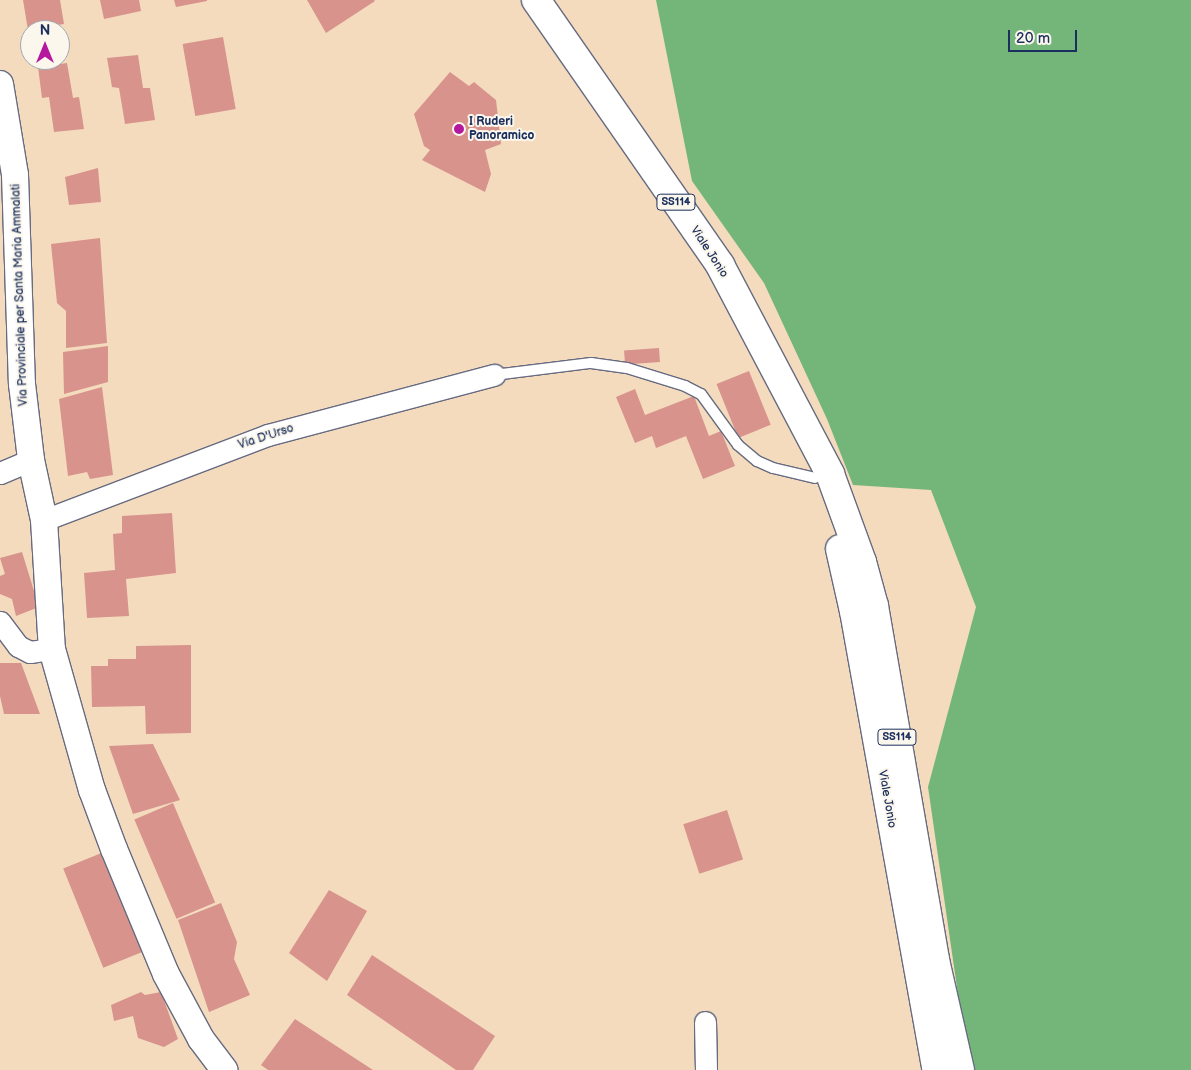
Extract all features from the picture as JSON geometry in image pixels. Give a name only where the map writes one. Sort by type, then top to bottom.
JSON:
[{"type":"main road","name":"Viale Jonio","points":[[536,0],[720,265],[830,474],[864,571],[887,676],[920,876],[960,1070]]},
{"type":"main road","name":"Viale Jonio","points":[[799,414],[815,478],[833,523],[852,602],[937,1070]]},
{"type":"main road","name":"Viale Jonio","points":[[920,876],[927,969],[947,1070]]},
{"type":"street","name":"Via Provinciale per Santa Maria Ammalati","points":[[0,84],[15,176],[22,384],[31,460],[44,520],[52,649],[92,790],[114,849],[166,974],[201,1039],[224,1070]]},
{"type":"street","name":"Via D'Urso","points":[[44,520],[268,435],[494,375]]},
{"type":"street","points":[[0,474],[31,460]]},
{"type":"street","points":[[0,622],[24,649],[30,652],[52,649]]},
{"type":"street","points":[[705,1022],[706,1070]]},
{"type":"lane","points":[[494,375],[591,363],[627,368],[685,386],[702,394],[738,445],[756,460],[773,468],[815,478]]},
{"type":"green space","points":[[656,0],[1191,0],[1191,1070],[975,1070],[963,1029],[928,787],[976,607],[931,490],[853,485],[827,419],[764,283],[692,181]]},
{"type":"building","points":[[23,0],[60,0],[63,20],[26,20]]},
{"type":"building","points":[[100,0],[139,0],[141,11],[104,19]]},
{"type":"building","points":[[174,0],[207,0],[207,1],[176,7]]},
{"type":"building","points":[[307,0],[374,0],[375,1],[326,33]]},
{"type":"building","points":[[223,37],[236,109],[195,116],[183,44]]},
{"type":"building","points":[[138,55],[143,88],[150,88],[155,120],[125,124],[119,88],[112,87],[107,58]]},
{"type":"building","points":[[38,70],[68,70],[73,98],[79,97],[84,129],[54,132],[49,97],[42,98]]},
{"type":"building","name":"I Ruderi Panoramico","points":[[450,72],[469,86],[474,82],[496,100],[501,144],[485,150],[491,174],[485,192],[422,160],[430,150],[424,146],[414,114]]},
{"type":"building","points":[[98,168],[101,202],[69,205],[65,177]]},
{"type":"building","points":[[100,238],[107,343],[66,348],[66,311],[57,303],[51,244]]},
{"type":"building","points":[[108,346],[108,382],[64,394],[63,352]]},
{"type":"building","points":[[659,348],[660,362],[625,364],[624,350]]},
{"type":"building","points":[[749,371],[771,425],[738,438],[717,384]]},
{"type":"building","points":[[102,387],[113,475],[90,479],[87,472],[68,476],[59,399]]},
{"type":"building","points":[[635,389],[645,415],[694,396],[709,436],[721,431],[735,466],[703,479],[686,436],[656,448],[652,436],[635,443],[616,397]]},
{"type":"building","points":[[172,513],[176,573],[126,579],[129,616],[87,618],[84,573],[115,570],[113,534],[122,533],[122,516]]},
{"type":"building","points":[[22,552],[39,607],[16,616],[12,599],[0,594],[0,576],[5,574],[0,558]]},
{"type":"building","points":[[191,645],[191,733],[146,734],[145,706],[92,707],[91,666],[108,666],[108,659],[136,659],[136,646]]},
{"type":"building","points":[[0,663],[21,663],[40,714],[4,714],[0,696]]},
{"type":"building","points":[[153,744],[180,800],[133,814],[109,746]]},
{"type":"building","points":[[173,803],[215,902],[177,919],[134,819]]},
{"type":"building","points":[[727,810],[743,859],[699,874],[683,824]]},
{"type":"building","points":[[104,852],[144,951],[103,968],[63,868]]},
{"type":"building","points":[[329,890],[367,911],[327,981],[289,953]]},
{"type":"building","points":[[221,903],[237,942],[234,959],[250,995],[209,1012],[178,920]]},
{"type":"building","points":[[372,955],[495,1036],[473,1070],[456,1070],[347,995]]},
{"type":"building","points":[[141,992],[145,995],[161,992],[178,1039],[164,1047],[138,1038],[133,1016],[114,1021],[111,1005]]},
{"type":"building","points":[[295,1019],[373,1070],[268,1070],[261,1065]]},
{"type":"place","name":"I Ruderi Panoramico","points":[[459,129]]}]
